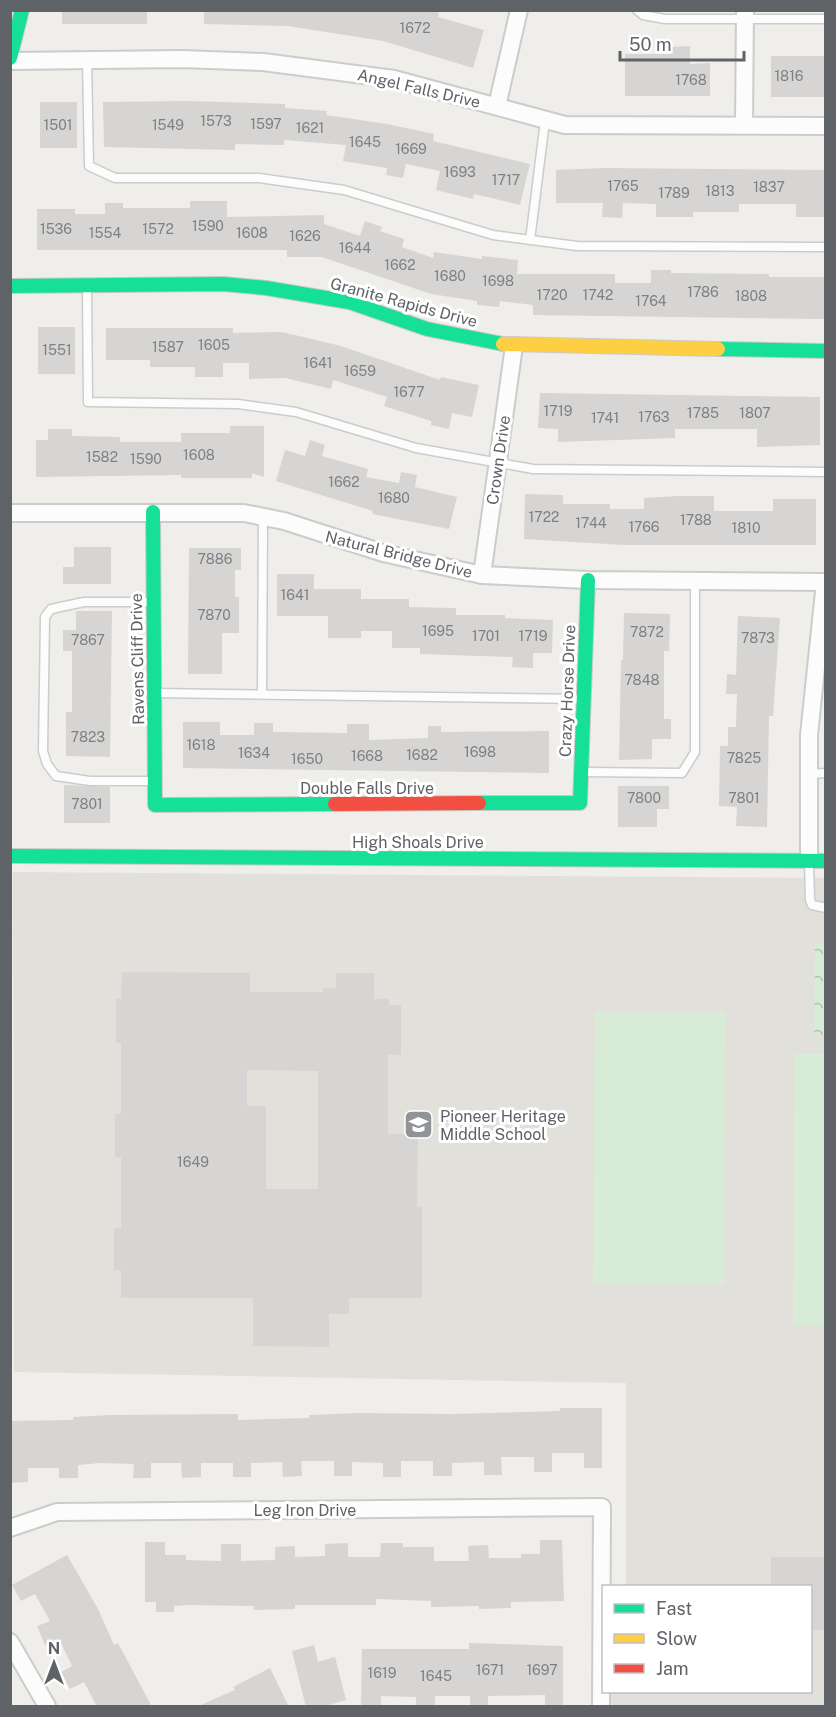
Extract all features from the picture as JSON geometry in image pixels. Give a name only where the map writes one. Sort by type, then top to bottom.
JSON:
[{"type":"street","points":[[10,60],[22,10]]},
{"type":"street","points":[[497,106],[519,10]]},
{"type":"street","points":[[744,125],[745,14]]},
{"type":"street","name":"Angel Falls Drive","points":[[10,60],[182,59],[274,63],[394,80],[565,125],[825,126]]},
{"type":"street","name":"Granite Rapids Drive","points":[[10,286],[223,284],[266,288],[349,302],[427,329],[514,346],[825,351]]},
{"type":"street","name":"Crown Drive","points":[[482,574],[514,346]]},
{"type":"street","name":"Ravens Cliff Drive","points":[[153,512],[155,805]]},
{"type":"street","name":"Natural Bridge Drive","points":[[10,513],[244,513],[284,521],[382,553],[482,574],[588,579],[825,582]]},
{"type":"street","name":"Crazy Horse Drive","points":[[580,803],[588,579]]},
{"type":"street","points":[[818,861],[818,774],[810,735],[825,582]]},
{"type":"street","name":"Double Falls Drive","points":[[155,805],[580,803]]},
{"type":"street","name":"High Shoals Drive","points":[[10,856],[818,861]]},
{"type":"street","name":"Leg Iron Drive","points":[[10,1528],[57,1512],[602,1507],[601,1707]]},
{"type":"street","points":[[10,1642],[47,1707]]},
{"type":"lane","points":[[637,10],[643,15],[665,19],[745,14],[825,19]]},
{"type":"lane","points":[[87,59],[89,166],[115,178],[259,178],[344,190],[493,235],[577,246],[825,247]]},
{"type":"lane","points":[[530,240],[545,121]]},
{"type":"lane","points":[[87,285],[88,402],[238,404],[284,411],[416,448],[533,469],[825,472]]},
{"type":"lane","points":[[262,693],[263,517]]},
{"type":"lane","points":[[581,772],[682,773],[694,752],[696,581]]},
{"type":"lane","points":[[153,602],[84,602],[51,609],[45,617],[43,751],[47,764],[56,776],[90,781],[155,782]]},
{"type":"lane","points":[[154,693],[584,699]]},
{"type":"lane","points":[[818,861],[810,900],[813,905],[825,908]]},
{"type":"shaded area","name":"Pioneer Heritage Middle School","points":[[13,872],[825,878],[825,1706],[612,1706],[610,1693],[812,1693],[812,1585],[626,1585],[626,1383],[14,1372]]},
{"type":"green space","points":[[815,943],[825,943],[825,1035],[814,1035]]},
{"type":"green space","points":[[595,1011],[725,1012],[724,1284],[593,1283]]},
{"type":"green space","points":[[794,1054],[825,1054],[825,1326],[793,1325]]},
{"type":"building","points":[[62,10],[147,10],[147,24],[62,24]]},
{"type":"building","points":[[204,10],[431,10],[439,13],[438,17],[484,30],[473,68],[383,41],[288,26],[204,24]]},
{"type":"building","points":[[690,46],[690,64],[710,63],[710,96],[625,96],[625,54],[671,54],[671,47]]},
{"type":"building","points":[[771,56],[825,56],[825,97],[771,97]]},
{"type":"building","points":[[187,101],[285,104],[285,108],[327,111],[326,115],[434,134],[433,141],[530,164],[520,205],[474,194],[473,199],[436,190],[440,171],[406,164],[403,178],[386,175],[387,168],[343,161],[346,145],[284,140],[284,145],[235,144],[235,150],[104,147],[103,102]]},
{"type":"building","points":[[40,102],[77,102],[77,148],[40,148]]},
{"type":"building","points":[[604,168],[825,170],[825,217],[796,217],[796,204],[739,204],[739,212],[693,212],[693,217],[656,217],[656,204],[623,203],[622,218],[602,217],[603,203],[556,203],[556,170]]},
{"type":"building","points":[[190,201],[227,201],[227,217],[324,215],[324,224],[360,236],[365,221],[382,227],[380,231],[404,239],[402,247],[433,258],[434,252],[482,259],[482,256],[518,260],[517,274],[615,274],[615,283],[651,283],[651,270],[671,270],[671,273],[769,274],[769,277],[824,277],[824,319],[533,315],[533,305],[500,301],[499,307],[477,305],[477,301],[431,294],[322,257],[287,257],[287,250],[37,250],[37,209],[75,209],[75,214],[105,214],[105,203],[123,203],[123,208],[190,208]]},
{"type":"building","points":[[38,327],[75,327],[75,374],[38,374]]},
{"type":"building","points":[[106,328],[233,328],[233,333],[282,332],[341,346],[440,380],[441,377],[479,385],[472,417],[452,413],[449,429],[431,425],[431,421],[384,406],[387,397],[333,380],[331,389],[285,378],[249,379],[249,363],[223,363],[223,377],[195,377],[195,367],[150,367],[150,360],[106,360]]},
{"type":"building","points":[[540,393],[820,397],[820,445],[757,447],[757,429],[675,429],[675,438],[558,442],[558,429],[538,428]]},
{"type":"building","points":[[230,426],[264,426],[264,477],[252,473],[252,478],[181,478],[181,475],[36,477],[36,440],[48,440],[48,429],[72,429],[72,436],[120,437],[120,442],[181,442],[181,433],[230,433]]},
{"type":"building","points":[[310,440],[325,445],[322,456],[368,469],[366,477],[399,483],[401,472],[417,475],[415,487],[457,497],[449,529],[372,514],[373,511],[276,481],[285,450],[305,456]]},
{"type":"building","points":[[525,494],[563,495],[563,504],[610,504],[610,509],[644,509],[644,498],[714,496],[714,511],[773,511],[773,499],[816,499],[816,545],[624,545],[524,539]]},
{"type":"building","points":[[74,547],[111,547],[111,584],[63,584],[63,567],[74,567]]},
{"type":"building","points":[[189,548],[241,548],[241,570],[235,570],[235,597],[239,597],[239,633],[222,633],[222,674],[188,674]]},
{"type":"building","points":[[277,574],[314,574],[314,589],[361,589],[361,599],[409,599],[409,607],[456,608],[456,615],[505,615],[505,618],[553,620],[552,653],[533,653],[533,668],[512,667],[513,657],[420,654],[420,648],[392,648],[392,631],[361,631],[361,638],[328,638],[328,616],[277,616]]},
{"type":"building","points":[[76,611],[112,611],[110,757],[66,756],[66,712],[72,712],[72,651],[63,651],[63,630],[76,630]]},
{"type":"building","points":[[624,613],[670,614],[669,651],[664,651],[664,719],[671,719],[671,739],[652,739],[652,759],[619,760]]},
{"type":"building","points":[[738,616],[780,618],[773,716],[769,716],[767,827],[736,826],[737,807],[719,806],[720,746],[728,746],[728,727],[736,727],[737,694],[726,694],[727,674],[736,675]]},
{"type":"building","points":[[183,722],[220,722],[220,735],[254,735],[254,723],[273,723],[273,732],[347,733],[347,724],[369,724],[369,740],[428,738],[428,726],[441,726],[441,732],[549,731],[549,773],[183,768]]},
{"type":"building","points":[[64,785],[110,787],[110,823],[64,823]]},
{"type":"building","points":[[618,786],[669,786],[669,809],[657,809],[657,827],[618,827]]},
{"type":"building","name":"Pioneer Heritage Middle School","points":[[122,972],[250,973],[250,992],[323,992],[323,988],[336,988],[336,973],[374,973],[374,999],[389,999],[389,1005],[401,1005],[401,1055],[388,1055],[388,1134],[418,1134],[417,1207],[422,1207],[422,1298],[349,1298],[349,1314],[329,1314],[329,1347],[253,1346],[253,1298],[121,1298],[121,1270],[114,1270],[114,1228],[121,1228],[121,1157],[115,1157],[115,1114],[121,1114],[121,1043],[116,1043],[116,999],[121,999]],"holes":[[[247,1070],[318,1071],[318,1189],[266,1189],[266,1106],[247,1106]]]},
{"type":"building","points":[[560,1408],[602,1408],[602,1468],[584,1468],[584,1453],[552,1453],[552,1472],[534,1472],[534,1457],[501,1457],[502,1475],[484,1475],[484,1462],[452,1463],[452,1476],[433,1476],[433,1461],[401,1461],[401,1477],[383,1477],[383,1463],[352,1462],[352,1476],[334,1476],[334,1461],[301,1461],[302,1476],[283,1477],[282,1462],[251,1463],[251,1477],[233,1477],[233,1463],[201,1463],[201,1477],[182,1478],[181,1463],[151,1463],[151,1478],[133,1478],[134,1464],[101,1463],[78,1465],[78,1478],[59,1478],[59,1468],[28,1468],[28,1482],[10,1483],[10,1421],[73,1420],[73,1417],[110,1415],[238,1414],[238,1420],[309,1418],[309,1415],[360,1413],[452,1414],[560,1411]]},
{"type":"building","points":[[540,1540],[562,1540],[564,1601],[511,1602],[511,1608],[479,1609],[479,1606],[431,1607],[431,1601],[376,1599],[376,1605],[295,1605],[295,1609],[254,1610],[254,1606],[186,1605],[174,1606],[174,1612],[156,1612],[156,1602],[145,1602],[145,1542],[165,1542],[165,1555],[186,1555],[186,1560],[221,1561],[221,1544],[241,1544],[241,1561],[275,1560],[275,1547],[295,1546],[295,1557],[325,1556],[325,1544],[348,1543],[348,1557],[380,1557],[381,1543],[403,1543],[403,1547],[434,1547],[434,1561],[469,1561],[468,1546],[488,1545],[489,1558],[521,1558],[521,1554],[540,1554]]},
{"type":"building","points":[[67,1555],[98,1609],[114,1645],[118,1643],[152,1707],[97,1707],[84,1682],[70,1689],[61,1672],[72,1666],[59,1639],[45,1645],[37,1626],[50,1621],[35,1594],[21,1601],[12,1585]]},
{"type":"building","points":[[771,1557],[825,1557],[825,1630],[812,1630],[812,1585],[771,1585]]},
{"type":"building","points":[[469,1643],[563,1646],[563,1707],[545,1707],[545,1695],[488,1696],[488,1707],[470,1707],[470,1696],[435,1696],[435,1707],[416,1707],[416,1697],[381,1696],[381,1707],[361,1707],[362,1649],[469,1649]]},
{"type":"building","points":[[314,1645],[318,1662],[335,1657],[346,1700],[322,1707],[306,1707],[292,1651]]},
{"type":"building","points":[[270,1668],[289,1707],[196,1707],[235,1690],[233,1687]]},
{"type":"traffic: fast","points":[[10,58],[22,10]]},
{"type":"traffic: fast","points":[[10,286],[223,284],[266,288],[349,302],[427,329],[503,344]]},
{"type":"traffic: fast","points":[[718,349],[826,351]]},
{"type":"traffic: fast","points":[[153,512],[155,805],[335,804]]},
{"type":"traffic: fast","points":[[479,803],[580,803],[588,580]]},
{"type":"traffic: fast","points":[[10,856],[826,861]]},
{"type":"traffic: slow","points":[[503,344],[718,349]]},
{"type":"traffic: jam","points":[[335,804],[479,803]]},
{"type":"place","name":"Pioneer Heritage Middle School","points":[[419,1125]]}]
